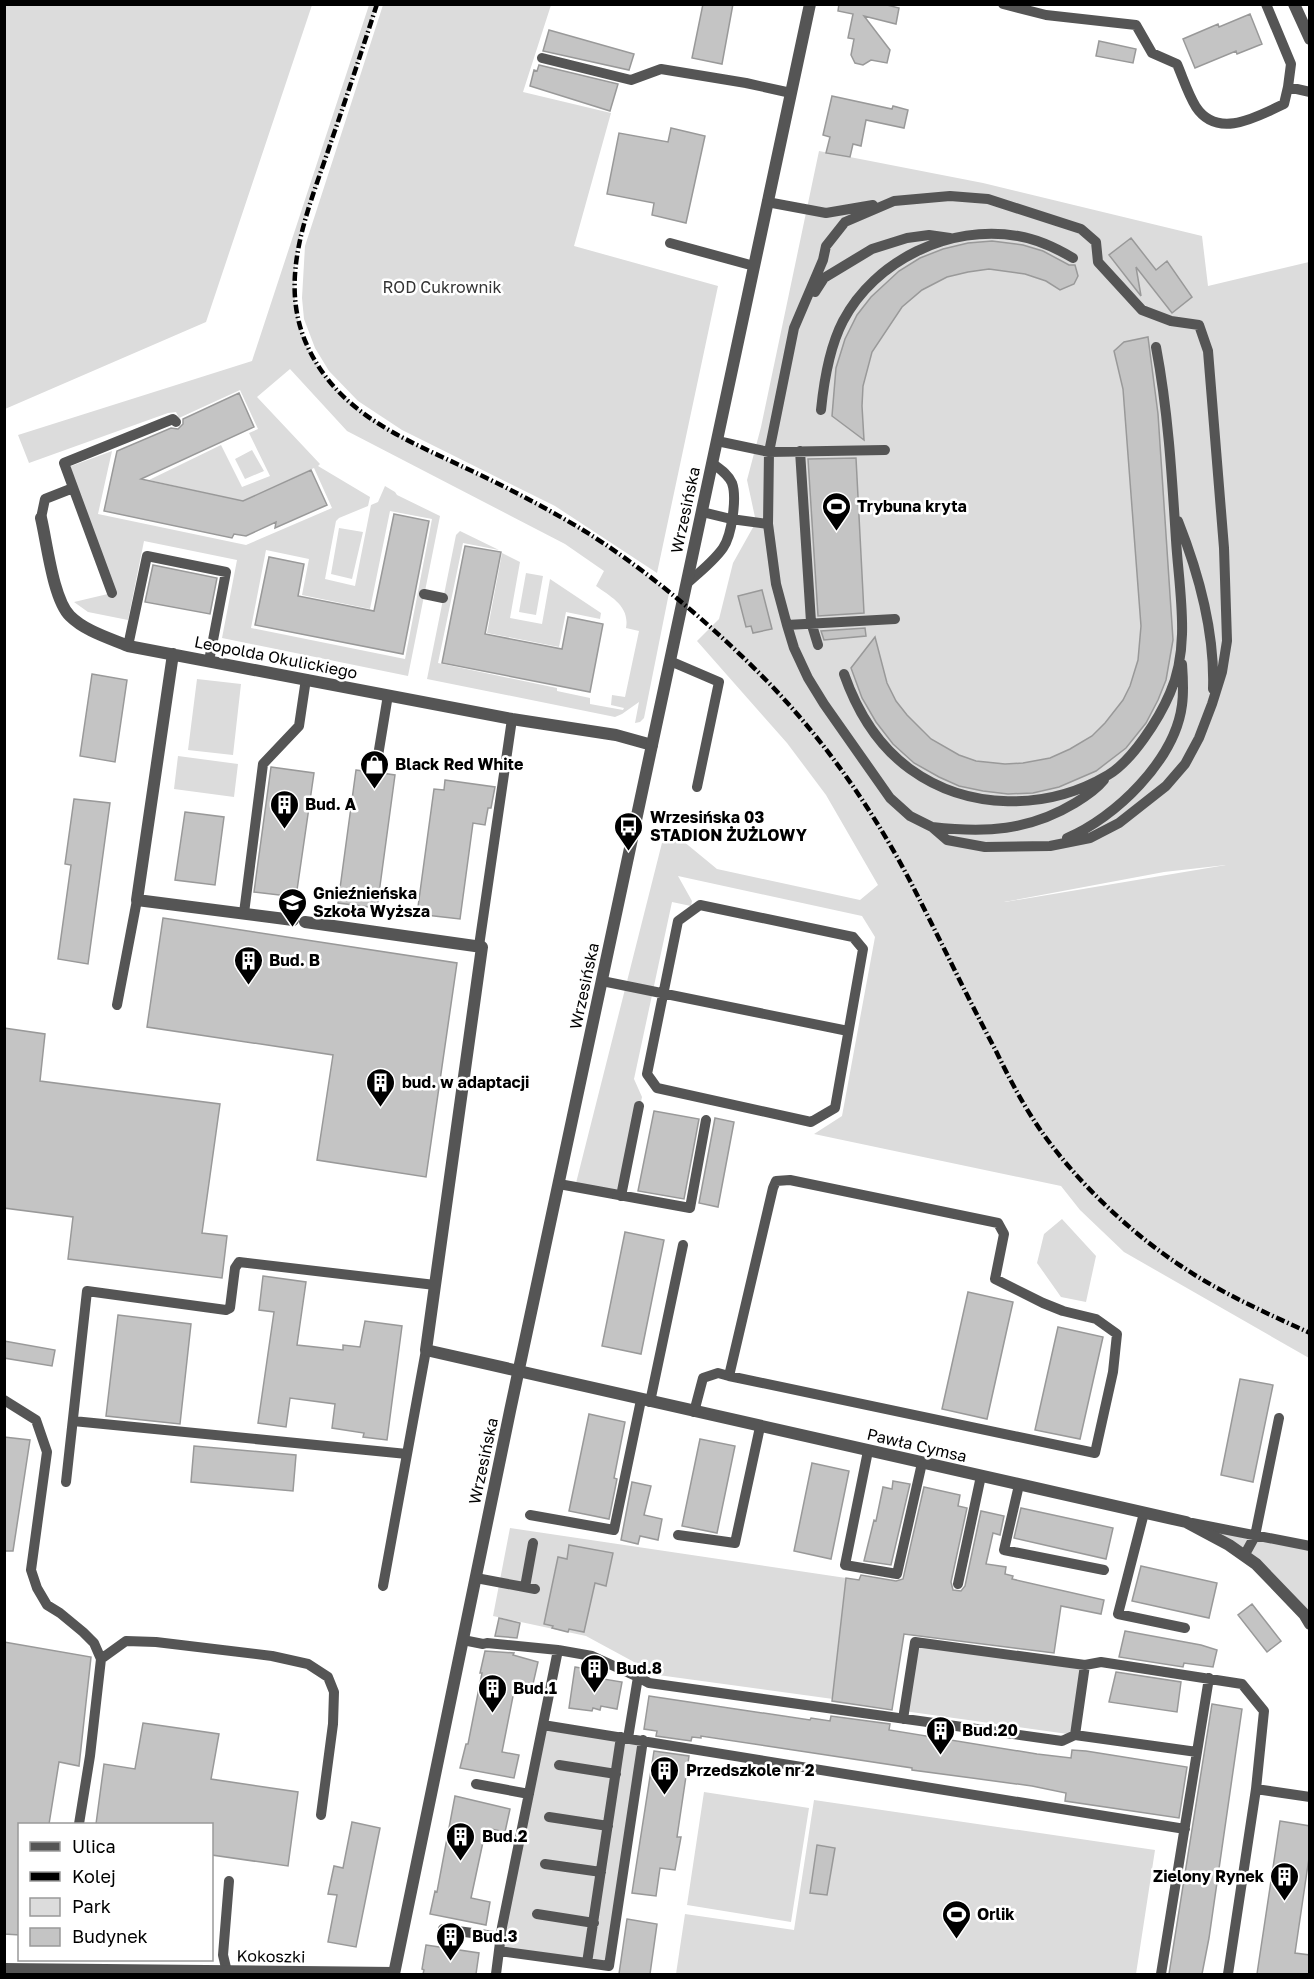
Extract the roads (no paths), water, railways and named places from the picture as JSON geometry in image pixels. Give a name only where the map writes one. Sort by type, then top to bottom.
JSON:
[{"type":"street","name":"Wrzesińska","points":[[394,1974],[651,745],[810,4]]},
{"type":"street","points":[[1294,4],[1310,39]]},
{"type":"street","points":[[41,518],[59,599],[69,615],[83,626],[128,646],[173,654]]},
{"type":"street","name":"Leopolda Okulickiego","points":[[137,900],[173,654],[512,719],[616,735],[651,745]]},
{"type":"street","points":[[137,900],[482,947],[426,1350]]},
{"type":"street","name":"Pawła Cymsa","points":[[426,1350],[519,1373],[1186,1522]]},
{"type":"street","points":[[1186,1522],[1256,1564],[1304,1614],[1310,1624]]},
{"type":"street","name":"Kokoszki","points":[[4,1969],[69,1965],[227,1972],[394,1974]]},
{"type":"lane","points":[[1003,4],[1046,15],[1136,24],[1152,53],[1177,64],[1197,109],[1207,118],[1219,123],[1246,122],[1284,104],[1291,64],[1266,4]]},
{"type":"lane","points":[[542,58],[631,80],[661,69],[791,93]]},
{"type":"lane","points":[[1288,87],[1310,92]]},
{"type":"lane","points":[[766,202],[826,213],[894,201],[950,196],[988,199],[1081,229],[1096,242],[1098,262],[1142,310],[1171,321],[1199,326],[1208,351],[1224,548],[1227,641],[1222,672],[1199,738],[1185,764],[1166,786],[1119,824],[1090,838],[1050,846],[985,847],[947,840],[932,827],[910,816],[878,783],[808,678],[794,648],[776,584],[768,524],[769,452],[794,328],[823,260],[826,246],[845,222],[894,201]]},
{"type":"lane","points":[[794,328],[824,278],[872,249],[907,238],[929,235],[952,238]]},
{"type":"lane","points":[[820,410],[828,364],[836,336],[855,302],[884,271],[900,261],[952,238],[972,235],[1016,236],[1032,239],[1073,258]]},
{"type":"lane","points":[[670,243],[754,266]]},
{"type":"lane","points":[[1050,846],[1078,833],[1103,817],[1137,787],[1166,750],[1182,708],[1184,684],[1181,656],[1182,630],[1174,511],[1164,388],[1156,346]]},
{"type":"lane","points":[[112,593],[64,463],[173,419],[176,422]]},
{"type":"lane","points":[[717,441],[769,452],[885,450]]},
{"type":"lane","points":[[800,451],[811,622],[819,645]]},
{"type":"lane","points":[[686,584],[723,547],[729,535],[734,500],[732,484],[724,472],[712,463]]},
{"type":"lane","points":[[41,518],[45,499],[73,489]]},
{"type":"lane","points":[[1174,511],[1192,555],[1205,608],[1214,658],[1212,704]]},
{"type":"lane","points":[[702,512],[768,524]]},
{"type":"lane","points":[[128,646],[147,556],[226,572],[209,661]]},
{"type":"lane","points":[[424,594],[443,598]]},
{"type":"lane","points":[[787,625],[896,619]]},
{"type":"lane","points":[[932,827],[981,830],[1030,824],[1047,818],[1086,796],[1134,751],[1156,721],[1171,692],[1181,656]]},
{"type":"lane","points":[[670,661],[719,682],[697,787]]},
{"type":"lane","points":[[844,674],[864,719],[897,759],[912,771],[958,793],[1003,802],[1028,802],[1067,793],[1109,774]]},
{"type":"lane","points":[[243,913],[263,764],[299,726],[306,679]]},
{"type":"lane","points":[[376,768],[387,695]]},
{"type":"lane","points":[[479,946],[512,719]]},
{"type":"lane","name":"Leopolda Okulickiego","points":[[117,1005],[137,900]]},
{"type":"lane","points":[[700,905],[853,937],[862,949],[848,1031],[835,1108],[811,1122],[657,1088],[647,1074],[678,921],[700,905]]},
{"type":"lane","points":[[602,981],[848,1031]]},
{"type":"lane","points":[[621,1196],[639,1106]]},
{"type":"lane","points":[[559,1184],[690,1208],[706,1120]]},
{"type":"lane","points":[[694,1412],[703,1377],[718,1373],[729,1376],[1095,1453],[1113,1372],[1117,1334],[1096,1319],[1043,1303],[995,1279],[1004,1234],[998,1223],[790,1180],[776,1181],[729,1376]]},
{"type":"lane","points":[[530,1515],[614,1530],[682,1245]]},
{"type":"lane","points":[[66,1482],[87,1291],[226,1310],[230,1308],[235,1268],[239,1262],[435,1285]]},
{"type":"lane","points":[[383,1586],[426,1350]]},
{"type":"lane","points":[[4,1400],[36,1420],[47,1452],[31,1570],[37,1588],[47,1605],[60,1613],[94,1644],[101,1659],[90,1756],[79,1823]]},
{"type":"lane","points":[[1244,1556],[1255,1536],[1278,1418]]},
{"type":"lane","points":[[73,1421],[407,1454]]},
{"type":"lane","points":[[678,1534],[735,1544],[760,1427]]},
{"type":"lane","points":[[868,1451],[845,1565],[897,1574],[922,1463]]},
{"type":"lane","points":[[958,1584],[981,1476]]},
{"type":"lane","points":[[1019,1485],[1004,1551],[1104,1570]]},
{"type":"lane","points":[[1143,1513],[1118,1614],[1185,1628]]},
{"type":"lane","name":"Pawła Cymsa","points":[[1186,1522],[1310,1546]]},
{"type":"lane","points":[[476,1578],[530,1588],[533,1543]]},
{"type":"lane","points":[[463,1640],[592,1656],[649,1683],[1062,1741],[1075,1735],[1197,1752]]},
{"type":"lane","points":[[101,1659],[126,1641],[156,1642],[272,1656],[308,1664],[328,1677],[334,1692],[333,1724],[321,1815]]},
{"type":"lane","points":[[903,1719],[915,1642],[1085,1665],[1101,1662],[1242,1684],[1264,1711],[1256,1789],[1228,1974]]},
{"type":"lane","points":[[496,1974],[501,1938],[558,1650]]},
{"type":"lane","points":[[1075,1735],[1085,1665]]},
{"type":"lane","points":[[588,1963],[616,1774],[638,1677]]},
{"type":"lane","points":[[1161,1974],[1209,1678]]},
{"type":"lane","points":[[543,1725],[1185,1829]]},
{"type":"lane","points":[[499,1951],[588,1963],[604,1969],[643,1740]]},
{"type":"lane","points":[[559,1766],[616,1774]]},
{"type":"lane","points":[[476,1784],[529,1794]]},
{"type":"lane","points":[[1256,1789],[1310,1797]]},
{"type":"lane","points":[[549,1817],[608,1826]]},
{"type":"lane","points":[[545,1864],[601,1872]]},
{"type":"lane","points":[[227,1972],[224,1955],[229,1881]]},
{"type":"lane","points":[[537,1914],[594,1923]]},
{"type":"lane","points":[[443,1929],[501,1938]]},
{"type":"railway","points":[[377,4],[306,216],[300,241],[295,292],[298,318],[306,343],[320,368],[336,389],[377,423],[424,449],[527,498],[578,527],[628,560],[677,598],[746,660],[808,727],[845,775],[879,826],[909,879],[1016,1089],[1053,1147],[1122,1221],[1161,1252],[1228,1294],[1310,1333]]},
{"type":"place","name":"Trybuna kryta","points":[[836,532]]},
{"type":"place","name":"Black Red White","points":[[374,790]]},
{"type":"place","name":"Bud. A","points":[[284,830]]},
{"type":"place","name":"Wrzesińska 03 STADION ŻUŻLOWY","points":[[629,852]]},
{"type":"place","name":"Gnieźnieńska Szkoła Wyższa","points":[[292,928]]},
{"type":"place","name":"Bud. B","points":[[248,986]]},
{"type":"place","name":"bud. w adaptacji","points":[[381,1108]]},
{"type":"place","name":"Bud.8","points":[[595,1694]]},
{"type":"place","name":"Bud.1","points":[[492,1714]]},
{"type":"place","name":"Bud.20","points":[[941,1756]]},
{"type":"place","name":"Przedszkole nr 2","points":[[665,1796]]},
{"type":"place","name":"Bud.2","points":[[461,1862]]},
{"type":"place","name":"Zielony Rynek","points":[[1285,1902]]},
{"type":"place","name":"Orlik","points":[[956,1940]]},
{"type":"place","name":"Bud.3","points":[[451,1962]]},
{"type":"park label","name":"ROD Cukrownik","points":[[442,287]]}]
